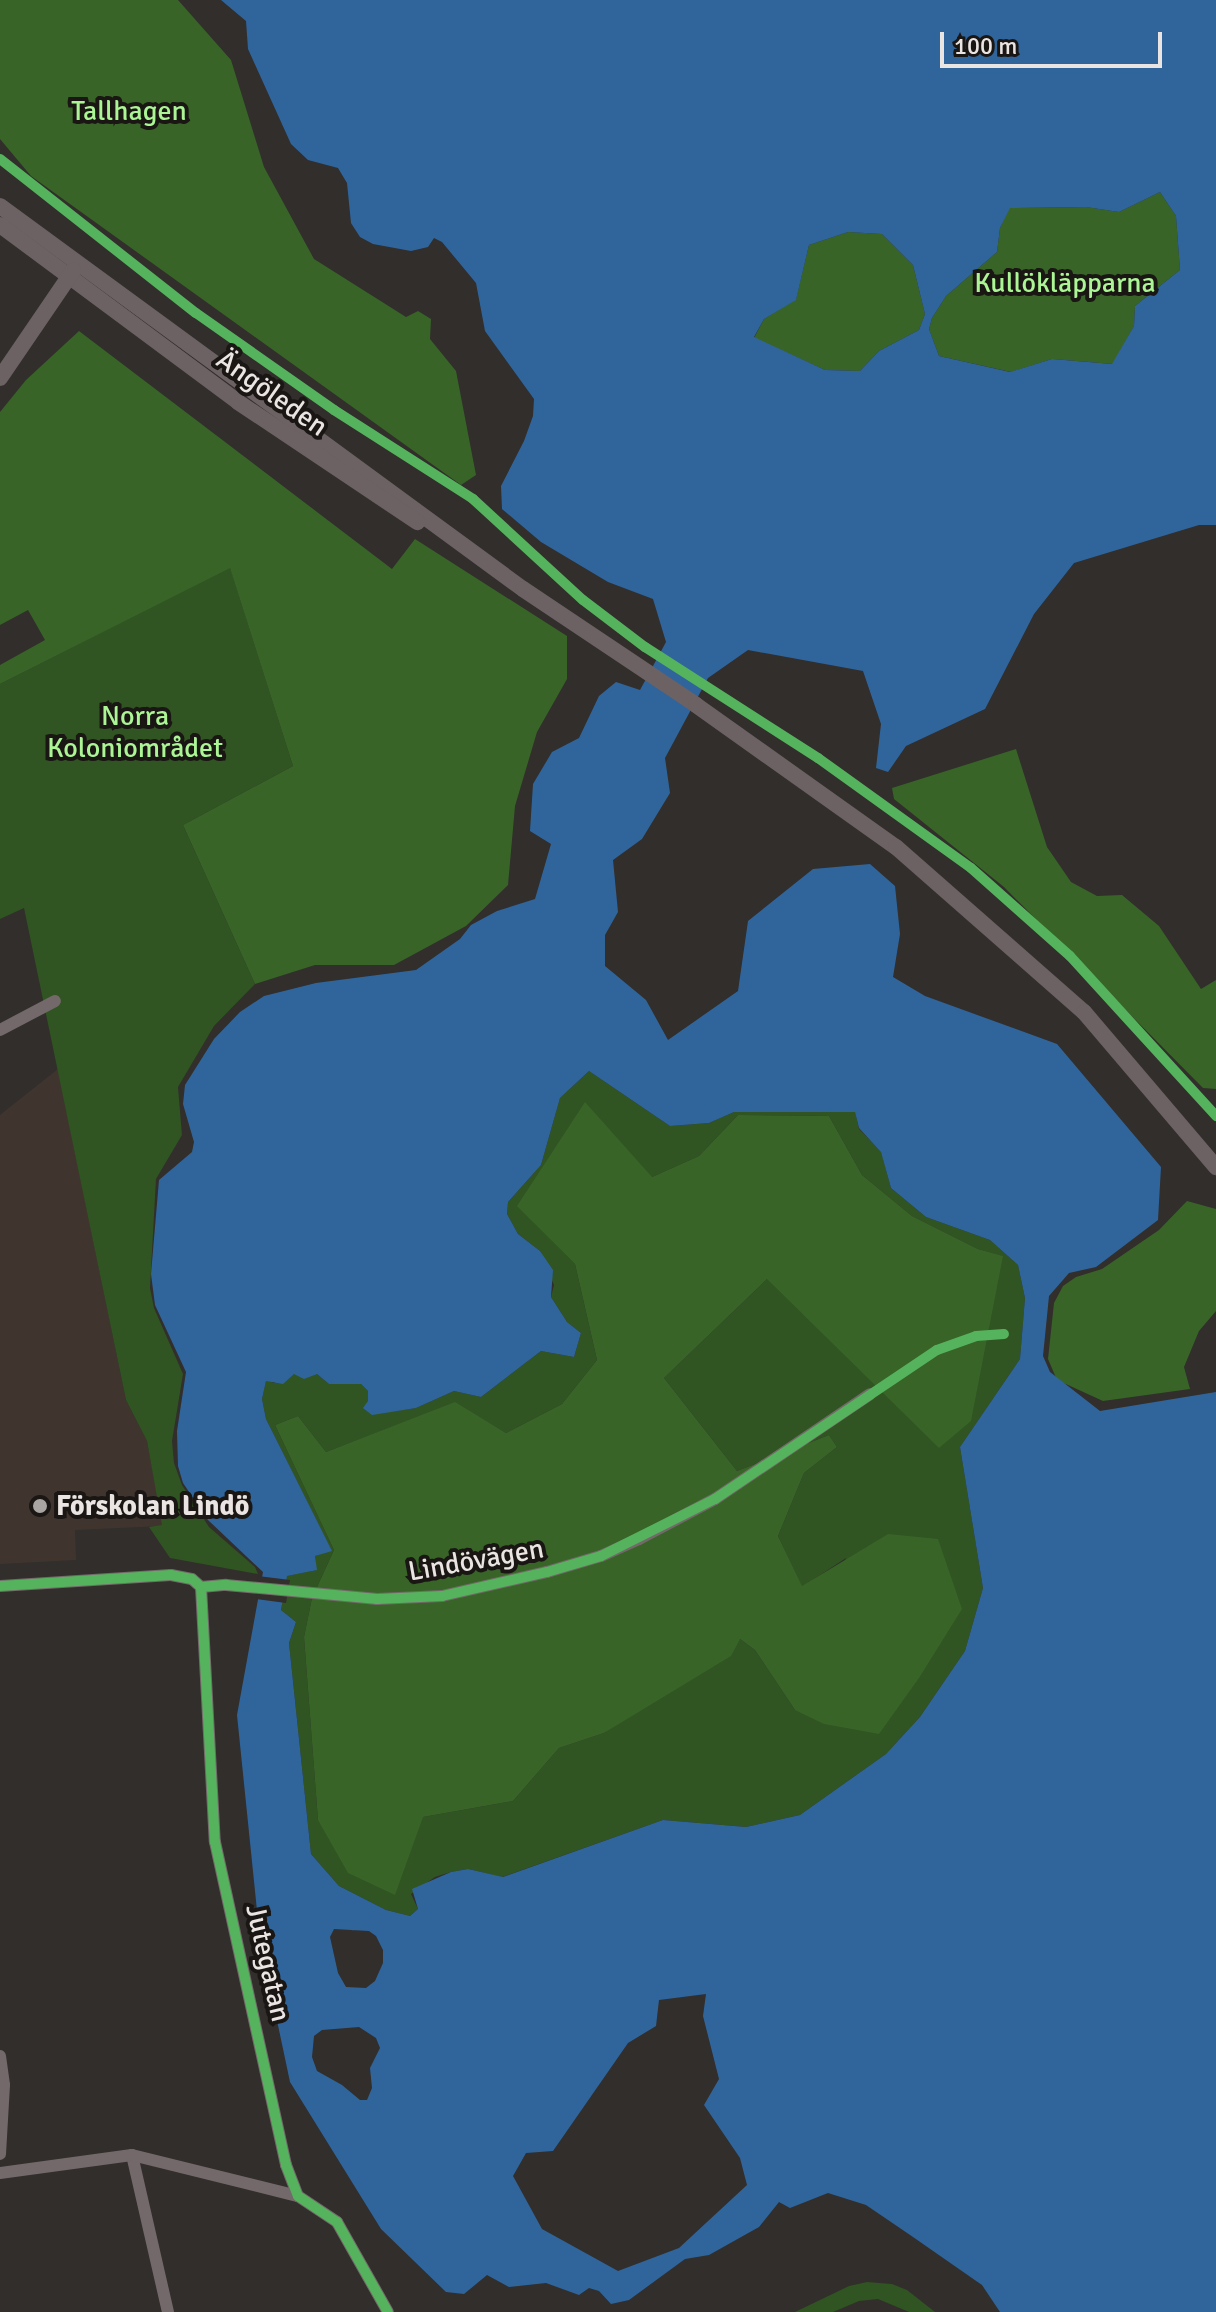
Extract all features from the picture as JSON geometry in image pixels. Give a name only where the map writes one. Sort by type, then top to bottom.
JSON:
[{"type":"main road","name":"Ängöleden","points":[[0,206],[523,589]]},
{"type":"main road","name":"Ängöleden","points":[[0,225],[68,279],[360,487],[634,662],[896,847],[1072,1001],[1216,1167]]},
{"type":"main road","points":[[0,378],[78,263]]},
{"type":"street","points":[[0,1030],[55,1001]]},
{"type":"street","name":"Lindövägen","points":[[0,1586],[171,1575],[192,1579],[201,1587],[251,1588],[377,1599],[442,1596],[601,1556],[715,1499],[870,1394]]},
{"type":"street","name":"Jutegatan","points":[[201,1587],[215,1842],[286,2165],[298,2196]]},
{"type":"street","points":[[0,2056],[4,2085],[0,2154]]},
{"type":"street","points":[[132,2155],[168,2312]]},
{"type":"street","points":[[0,2173],[132,2155],[298,2196],[337,2222],[388,2312]]},
{"type":"shaded area","points":[[58,1069],[126,1400],[147,1441],[163,1526],[75,1530],[76,1560],[0,1564],[0,1115]]},
{"type":"green space","name":"Tallhagen","points":[[0,0],[178,0],[231,60],[264,167],[314,259],[406,317],[418,311],[431,319],[430,339],[456,371],[476,475],[461,485],[31,176],[0,139]]},
{"type":"green space","name":"Kullökläpparna","points":[[1160,192],[1176,216],[1180,270],[1135,306],[1134,326],[1113,364],[1052,359],[1011,372],[939,356],[929,329],[932,318],[946,296],[997,252],[1000,228],[1009,208],[1086,207],[1119,212]]},
{"type":"green space","name":"Kullökläpparna","points":[[848,232],[882,234],[913,265],[925,314],[919,330],[879,351],[860,371],[825,370],[754,338],[764,319],[796,299],[809,245]]},
{"type":"green space","points":[[79,331],[392,569],[415,539],[567,636],[567,679],[537,732],[515,806],[508,885],[466,926],[394,965],[315,965],[255,984],[183,825],[293,766],[230,568],[0,684],[0,665],[45,640],[28,610],[0,625],[0,412],[26,380]]},
{"type":"green space","name":"Norra Koloniområdet","points":[[230,567],[293,766],[183,825],[255,984],[214,1026],[178,1087],[182,1135],[156,1179],[150,1288],[154,1308],[183,1374],[172,1441],[174,1463],[182,1485],[209,1527],[255,1567],[258,1574],[170,1558],[149,1527],[162,1525],[147,1441],[126,1400],[24,908],[0,919],[0,684]]},
{"type":"green space","points":[[1016,749],[1047,847],[1071,882],[1097,896],[1122,895],[1159,926],[1201,989],[1216,980],[1216,1089],[1203,1088],[1004,887],[894,799],[892,788]]},
{"type":"green space","points":[[589,1071],[670,1126],[709,1123],[734,1112],[855,1111],[859,1129],[881,1151],[891,1188],[926,1217],[990,1240],[1018,1265],[1025,1298],[1020,1359],[960,1447],[983,1588],[965,1651],[920,1717],[886,1754],[800,1815],[746,1827],[663,1820],[502,1877],[468,1869],[451,1872],[435,1877],[411,1894],[418,1909],[410,1916],[386,1910],[339,1886],[311,1854],[289,1643],[296,1622],[281,1610],[286,1576],[316,1570],[315,1556],[331,1550],[266,1419],[262,1399],[266,1380],[274,1383],[294,1374],[317,1374],[329,1384],[361,1384],[368,1391],[372,1414],[416,1408],[454,1391],[481,1397],[541,1351],[574,1357],[581,1333],[567,1322],[551,1297],[554,1285],[540,1251],[518,1234],[507,1214],[508,1202],[541,1165],[560,1098]],"holes":[[[738,1115],[829,1116],[862,1175],[912,1216],[978,1249],[1002,1256],[767,1279],[664,1378],[737,1471],[829,1435],[837,1447],[804,1473],[778,1536],[802,1587],[846,1558],[795,1710],[755,1650],[740,1639],[604,1733],[559,1748],[513,1801],[423,1817],[318,1820],[304,1637],[312,1598],[334,1550],[275,1425],[298,1416],[326,1452],[455,1403],[506,1433],[562,1404],[597,1360],[575,1264],[518,1206],[652,1177],[699,1156]]]},
{"type":"green space","points":[[585,1102],[652,1177],[699,1156],[738,1115],[829,1116],[862,1175],[912,1216],[978,1249],[1003,1256],[971,1421],[939,1448],[767,1279],[664,1378],[737,1471],[829,1435],[837,1447],[804,1473],[778,1536],[802,1586],[888,1534],[938,1539],[962,1609],[879,1734],[824,1724],[795,1710],[755,1650],[740,1639],[731,1656],[604,1733],[559,1748],[513,1801],[423,1817],[395,1895],[348,1873],[318,1820],[304,1637],[312,1598],[334,1550],[275,1425],[298,1416],[326,1452],[455,1402],[506,1433],[562,1404],[597,1360],[575,1264],[517,1206]]},
{"type":"green space","points":[[1187,1201],[1216,1209],[1216,1311],[1199,1331],[1184,1367],[1190,1389],[1103,1401],[1057,1380],[1048,1359],[1054,1303],[1063,1286],[1076,1277],[1102,1269],[1159,1230]]},
{"type":"green space","points":[[867,2282],[892,2284],[907,2290],[935,2312],[909,2312],[878,2299],[859,2301],[833,2312],[795,2312],[849,2286]]},
{"type":"water","points":[[221,0],[1216,0],[1216,525],[1199,525],[1074,563],[1034,614],[985,709],[906,746],[888,772],[876,768],[881,724],[863,671],[748,650],[708,678],[665,758],[670,793],[642,839],[613,860],[618,912],[605,935],[605,966],[646,1000],[668,1040],[738,991],[748,921],[813,869],[870,864],[895,886],[900,934],[893,977],[925,996],[1057,1044],[1161,1167],[1158,1220],[1096,1267],[1069,1273],[1049,1296],[1043,1356],[1050,1372],[1100,1411],[1216,1392],[1216,2312],[1000,2312],[982,2285],[913,2237],[866,2205],[828,2193],[790,2208],[779,2202],[759,2227],[709,2255],[685,2259],[629,2300],[611,2304],[599,2291],[589,2288],[579,2295],[546,2283],[509,2287],[487,2275],[464,2294],[446,2292],[381,2229],[290,2082],[260,1940],[237,1715],[263,1572],[208,1520],[183,1483],[178,1466],[177,1431],[186,1372],[155,1305],[151,1274],[159,1180],[192,1152],[194,1142],[183,1104],[185,1085],[214,1039],[240,1012],[264,996],[316,983],[416,970],[460,939],[471,925],[497,911],[535,899],[551,844],[530,831],[533,784],[552,752],[579,738],[599,696],[616,682],[640,690],[666,642],[653,599],[608,582],[541,542],[502,509],[501,486],[524,441],[533,416],[534,399],[485,331],[476,283],[442,242],[434,238],[428,247],[411,251],[373,244],[360,237],[351,223],[347,183],[338,168],[308,160],[291,144],[248,49],[246,21]],"holes":[[[1160,192],[1176,216],[1180,270],[1135,306],[1134,326],[1112,364],[1052,359],[1010,372],[939,356],[929,329],[932,318],[946,296],[997,252],[1000,228],[1010,208],[1086,207],[1119,212]],[[848,232],[882,234],[913,265],[925,314],[919,330],[879,351],[860,371],[825,370],[754,337],[764,319],[796,300],[809,245]],[[589,1071],[670,1126],[709,1123],[734,1112],[855,1112],[859,1128],[881,1152],[891,1188],[926,1217],[990,1240],[1018,1265],[1025,1298],[1020,1359],[960,1447],[983,1588],[965,1651],[920,1717],[886,1754],[800,1815],[746,1827],[663,1820],[503,1877],[468,1869],[451,1872],[412,1889],[418,1909],[410,1916],[386,1910],[339,1886],[311,1854],[289,1643],[296,1622],[281,1610],[287,1576],[317,1570],[315,1556],[332,1551],[266,1419],[262,1399],[266,1381],[283,1384],[294,1374],[304,1379],[317,1374],[329,1384],[361,1384],[368,1391],[368,1401],[363,1408],[372,1415],[416,1408],[454,1391],[481,1397],[541,1351],[574,1357],[581,1333],[567,1322],[551,1297],[553,1270],[540,1251],[518,1234],[507,1214],[508,1202],[541,1165],[560,1098]],[[334,1929],[369,1931],[376,1936],[383,1950],[383,1963],[375,1981],[366,1988],[346,1987],[338,1973],[330,1937]],[[706,1994],[703,2016],[719,2079],[704,2105],[740,2158],[747,2185],[679,2248],[618,2271],[542,2229],[513,2176],[526,2153],[553,2151],[628,2043],[656,2026],[659,2000]],[[359,2027],[376,2038],[380,2048],[370,2068],[372,2088],[367,2100],[360,2100],[317,2071],[312,2057],[314,2036],[322,2030]]]},
{"type":"pier","points":[[258,1576],[290,1580],[286,1603],[256,1599]]},
{"type":"cycle path","points":[[0,159],[196,313],[334,410],[473,499],[583,600],[645,647],[818,758],[971,868],[1070,956],[1216,1116]]},
{"type":"cycle path","points":[[0,1586],[171,1575],[192,1579],[201,1587],[226,1585],[377,1599],[442,1596],[547,1572],[601,1556],[715,1499],[937,1350],[976,1336],[1004,1334]]},
{"type":"cycle path","points":[[201,1587],[215,1842],[286,2165],[298,2196],[337,2222],[388,2312]]},
{"type":"place","name":"Förskolan Lindö","points":[[40,1506]]}]
